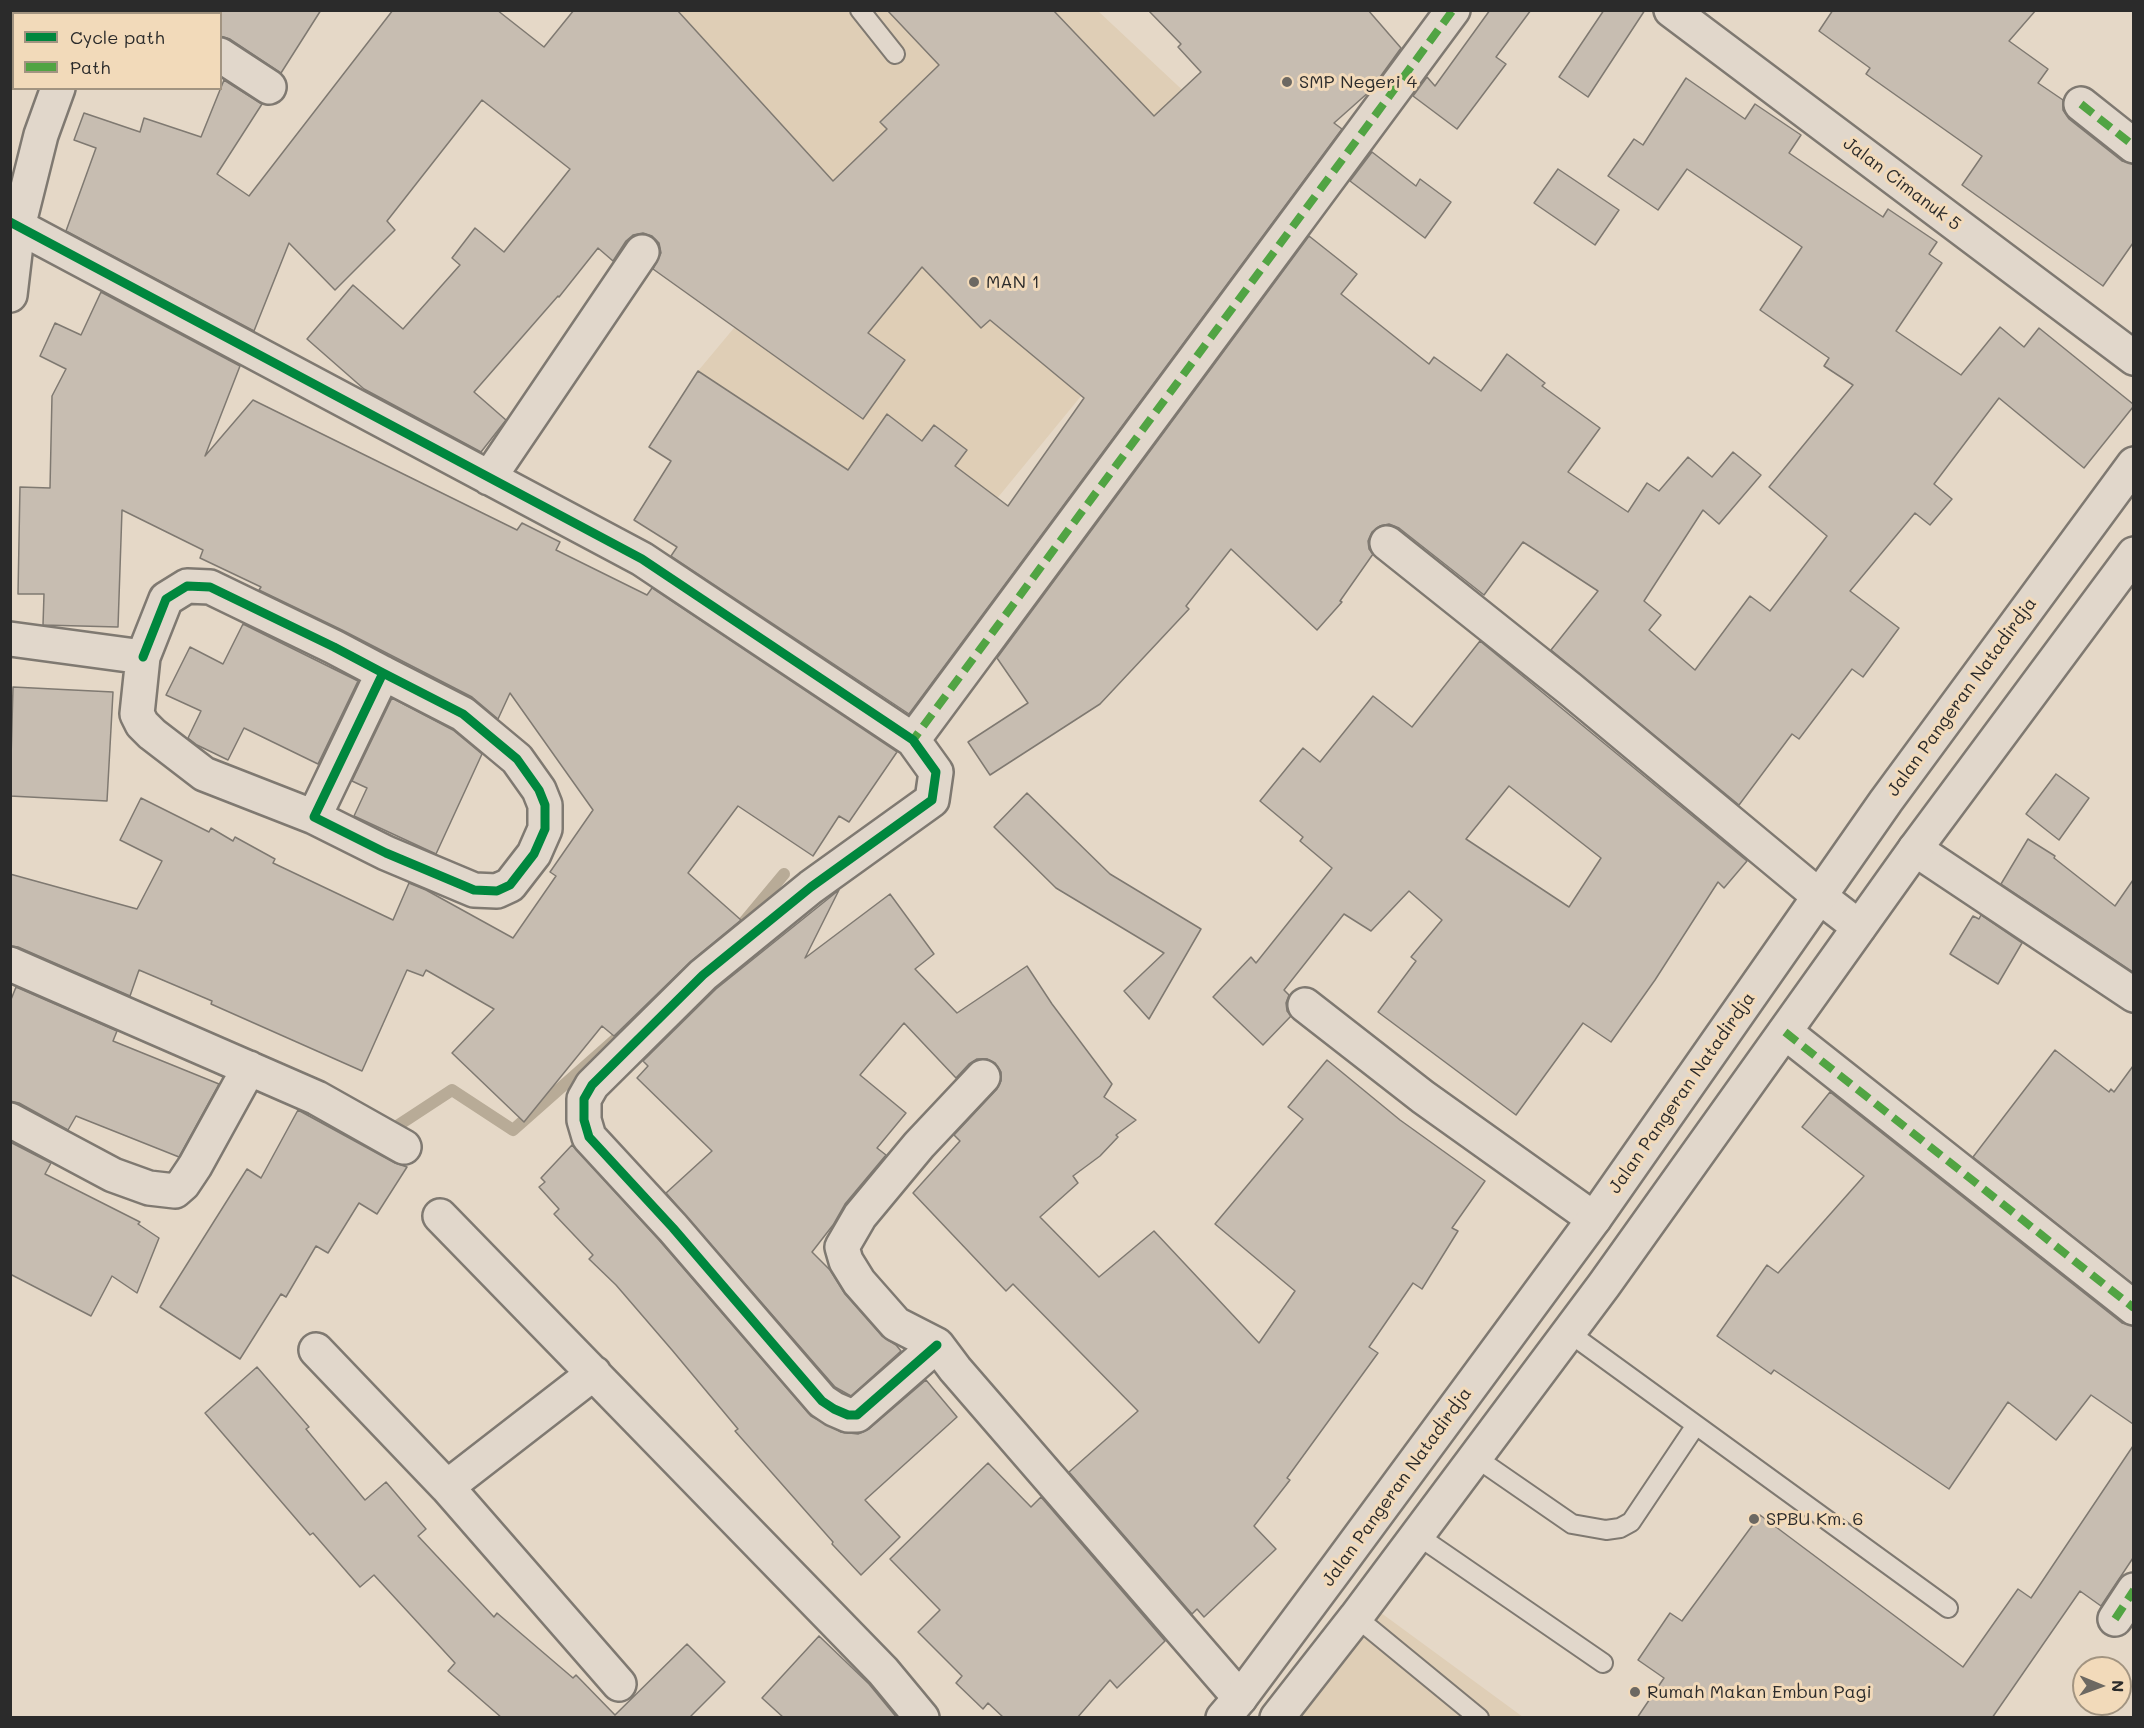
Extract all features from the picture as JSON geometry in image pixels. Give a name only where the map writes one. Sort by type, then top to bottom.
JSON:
[{"type":"street","points":[[913,740],[1453,10]]},
{"type":"street","name":"Jalan Cimanuk 5","points":[[1671,10],[2133,358]]},
{"type":"street","points":[[222,56],[269,87]]},
{"type":"street","points":[[10,295],[14,225],[57,90]]},
{"type":"street","points":[[2081,104],[2133,146]]},
{"type":"street","points":[[14,225],[642,559],[913,740],[936,772],[932,800],[810,887],[703,975],[592,1085],[584,1099],[584,1120],[589,1137],[673,1228],[822,1401],[834,1409],[848,1415],[857,1415],[937,1345]]},
{"type":"street","points":[[489,478],[642,252]]},
{"type":"street","name":"Jalan Pangeran Natadirdja","points":[[1231,1708],[1594,1219],[1886,801],[2133,464]]},
{"type":"street","points":[[1387,543],[1570,689],[1859,927]]},
{"type":"street","points":[[1277,1718],[1356,1617],[1568,1332],[1915,849],[2133,554]]},
{"type":"street","points":[[187,586],[210,586],[383,673],[462,714],[517,759],[539,790],[546,805],[545,829],[534,854],[510,885],[497,891],[474,890],[386,853],[314,817],[204,774],[142,724],[137,714],[143,657],[166,599],[187,586]]},
{"type":"street","points":[[10,639],[143,657]]},
{"type":"street","points":[[314,817],[383,673]]},
{"type":"street","points":[[1915,849],[2133,994]]},
{"type":"street","points":[[10,964],[317,1098],[404,1147]]},
{"type":"street","points":[[1305,1005],[1423,1097],[1594,1219]]},
{"type":"street","points":[[1785,1032],[2133,1308]]},
{"type":"street","points":[[10,1120],[113,1175],[149,1188],[175,1191],[183,1184],[195,1166],[249,1068]]},
{"type":"street","points":[[983,1077],[919,1145],[860,1216],[842,1247],[846,1261],[859,1282],[896,1324],[937,1345],[1231,1708]]},
{"type":"street","points":[[440,1216],[883,1671],[922,1718]]},
{"type":"street","points":[[316,1350],[447,1487],[619,1684]]},
{"type":"street","points":[[447,1487],[594,1373]]},
{"type":"street","points":[[2115,1619],[2133,1590]]},
{"type":"lane","points":[[860,10],[895,54]]},
{"type":"lane","points":[[1568,1332],[1948,1608]]},
{"type":"lane","points":[[1475,1457],[1572,1524],[1606,1530],[1620,1528],[1631,1522],[1696,1425]]},
{"type":"lane","points":[[1417,1535],[1603,1664]]},
{"type":"lane","points":[[1356,1617],[1479,1718]]},
{"type":"shaded area","name":"MAN 1","points":[[669,11],[1098,11],[1270,172],[1095,379],[936,573],[698,371],[846,194]]},
{"type":"shaded area","points":[[1373,1607],[1523,1717],[1291,1718]]},
{"type":"building","points":[[220,10],[321,10],[281,73],[230,39],[222,37],[222,12]]},
{"type":"building","points":[[393,10],[497,10],[544,47],[574,10],[677,10],[833,181],[887,129],[880,122],[939,65],[887,10],[1053,10],[1154,116],[1201,72],[1178,47],[1181,44],[1148,10],[1368,10],[1401,48],[1370,91],[1334,123],[1342,129],[909,714],[671,556],[677,547],[634,520],[671,461],[649,447],[698,371],[848,470],[887,414],[922,441],[934,425],[967,450],[955,466],[1008,506],[1084,398],[990,320],[981,328],[922,267],[868,333],[905,360],[863,419],[653,269],[661,253],[659,243],[652,236],[643,233],[633,235],[626,241],[613,261],[598,248],[559,297],[474,392],[506,420],[481,452],[364,389],[307,339],[353,285],[403,329],[460,265],[452,258],[475,228],[504,252],[570,169],[482,100],[387,221],[395,230],[335,290],[289,243],[254,331],[66,231],[96,148],[74,140],[84,113],[140,132],[144,118],[201,137],[220,90],[222,90],[224,80],[262,104],[217,174],[249,196]]},
{"type":"building","points":[[1490,10],[1531,10],[1496,57],[1506,64],[1457,129],[1413,96],[1427,77],[1435,86]]},
{"type":"building","points":[[1604,10],[1645,10],[1588,97],[1559,77]]},
{"type":"building","points":[[1833,10],[2036,10],[2009,41],[2048,69],[2038,83],[2063,100],[2063,110],[2069,119],[2122,161],[2133,164],[2133,243],[2103,286],[1962,185],[1982,156],[1866,74],[1870,68],[1819,31]]},
{"type":"building","points":[[1686,78],[1745,119],[1755,104],[1801,135],[1789,153],[1883,217],[1888,209],[1937,242],[1929,254],[1942,263],[1896,331],[1961,375],[2000,327],[2024,347],[2039,328],[2133,404],[2133,407],[2084,468],[1999,398],[1934,484],[1952,499],[1930,525],[1915,513],[1850,591],[1899,628],[1863,677],[1852,669],[1799,739],[1792,734],[1739,805],[1551,650],[1598,591],[1523,542],[1484,595],[1399,528],[1389,524],[1380,526],[1372,532],[1368,541],[1369,549],[1373,554],[1340,601],[1342,602],[1317,630],[1231,549],[1186,606],[1189,609],[1100,704],[990,775],[968,742],[1028,703],[997,658],[1309,236],[1357,274],[1341,294],[1429,364],[1434,357],[1481,391],[1507,354],[1545,383],[1542,386],[1600,428],[1568,472],[1628,512],[1647,483],[1659,491],[1688,457],[1712,477],[1733,452],[1761,475],[1719,524],[1703,510],[1644,601],[1661,615],[1649,630],[1695,670],[1750,596],[1770,611],[1827,536],[1769,487],[1853,385],[1824,366],[1829,358],[1760,310],[1802,247],[1687,169],[1658,210],[1608,176],[1634,139],[1643,145]]},
{"type":"building","points":[[1372,152],[1416,186],[1420,179],[1451,202],[1425,238],[1350,181]]},
{"type":"building","points":[[1558,169],[1619,210],[1595,245],[1534,203]]},
{"type":"building","points":[[101,292],[240,366],[205,456],[253,400],[517,530],[522,523],[560,542],[556,550],[647,595],[652,588],[897,752],[849,822],[839,816],[813,856],[738,806],[688,873],[741,920],[690,962],[614,1036],[602,1026],[524,1122],[452,1053],[494,1009],[426,970],[423,976],[407,970],[362,1071],[211,1004],[212,1001],[139,970],[130,996],[18,947],[10,946],[10,874],[137,909],[162,861],[120,840],[141,798],[209,832],[211,828],[233,841],[235,837],[275,859],[273,863],[393,920],[409,883],[513,938],[556,876],[550,872],[593,810],[510,693],[498,719],[472,697],[259,590],[261,587],[200,558],[203,550],[122,510],[118,627],[43,625],[44,594],[18,594],[20,487],[50,488],[52,396],[66,369],[40,356],[55,323],[81,335]]},
{"type":"building","points":[[243,624],[358,681],[318,764],[244,728],[228,760],[188,738],[201,711],[166,695],[190,647],[223,664]]},
{"type":"building","points":[[1480,641],[1747,861],[1724,888],[1718,882],[1655,980],[1611,1042],[1583,1023],[1516,1115],[1378,1012],[1416,961],[1411,957],[1442,920],[1409,891],[1371,931],[1344,914],[1284,990],[1289,995],[1286,1003],[1287,1011],[1291,1016],[1263,1045],[1213,997],[1251,957],[1256,963],[1332,868],[1300,841],[1303,837],[1260,801],[1303,748],[1320,762],[1373,696],[1412,727]],"holes":[[[1509,786],[1601,858],[1569,907],[1466,839]]]},
{"type":"building","points":[[13,687],[113,692],[107,801],[10,796]]},
{"type":"building","points":[[392,698],[453,730],[482,754],[436,854],[354,816],[367,788],[352,781]]},
{"type":"building","points":[[2056,774],[2089,798],[2059,840],[2026,814]]},
{"type":"building","points":[[1027,793],[1110,874],[1201,929],[1149,1019],[1124,991],[1164,953],[1056,888],[994,827]]},
{"type":"building","points":[[2028,839],[2055,856],[2054,858],[2115,906],[2133,880],[2133,972],[2001,884]]},
{"type":"building","points":[[839,890],[805,958],[890,894],[934,954],[915,969],[957,1013],[1027,966],[1052,1004],[1112,1084],[1104,1097],[1136,1120],[1116,1135],[1118,1137],[1100,1156],[1073,1176],[1078,1183],[1040,1217],[1099,1277],[1154,1231],[1259,1343],[1295,1291],[1215,1224],[1303,1119],[1288,1107],[1327,1060],[1400,1120],[1485,1181],[1452,1228],[1458,1231],[1422,1289],[1413,1283],[1369,1347],[1378,1353],[1287,1478],[1290,1480],[1254,1526],[1276,1549],[1204,1617],[1197,1609],[1192,1614],[1069,1472],[1138,1411],[1013,1284],[1006,1291],[913,1193],[960,1141],[954,1135],[997,1089],[1001,1081],[1001,1072],[995,1063],[987,1059],[977,1059],[956,1078],[904,1023],[860,1075],[906,1113],[877,1148],[886,1155],[845,1204],[833,1225],[812,1252],[830,1270],[845,1294],[882,1336],[901,1351],[851,1396],[835,1387],[666,1193],[712,1151],[637,1078],[648,1066],[643,1061],[716,989]]},
{"type":"building","points":[[1981,915],[2022,943],[1998,984],[1950,954],[1973,916],[1979,919]]},
{"type":"building","points":[[16,987],[117,1031],[113,1041],[219,1084],[179,1157],[76,1116],[68,1130],[19,1103],[10,1101],[10,1002]]},
{"type":"building","points":[[2055,1050],[2109,1092],[2111,1089],[2114,1092],[2133,1066],[2133,1284],[1973,1157]]},
{"type":"building","points":[[1830,1092],[2122,1323],[2133,1326],[2133,1424],[2091,1395],[2056,1440],[2008,1402],[1949,1489],[1774,1370],[1771,1374],[1717,1336],[1767,1265],[1778,1273],[1864,1176],[1802,1127]]},
{"type":"building","points":[[298,1110],[395,1163],[407,1167],[377,1214],[359,1203],[328,1253],[316,1246],[286,1297],[281,1294],[240,1359],[160,1307],[247,1169],[261,1178]]},
{"type":"building","points":[[10,1142],[51,1163],[45,1174],[140,1222],[138,1224],[159,1238],[137,1293],[112,1276],[91,1316],[10,1274]]},
{"type":"building","points":[[572,1145],[659,1240],[811,1416],[841,1432],[858,1434],[869,1429],[926,1380],[957,1417],[865,1500],[900,1537],[861,1575],[735,1431],[738,1429],[672,1350],[616,1285],[589,1259],[593,1255],[554,1214],[559,1209],[539,1187],[545,1182],[541,1178]]},
{"type":"building","points":[[257,1367],[309,1427],[306,1429],[365,1500],[386,1482],[426,1529],[418,1536],[494,1617],[497,1613],[573,1678],[576,1675],[615,1715],[687,1644],[725,1682],[689,1718],[502,1718],[448,1671],[455,1663],[374,1575],[360,1587],[313,1533],[310,1535],[205,1413]]},
{"type":"building","points":[[2133,1446],[2133,1558],[2101,1606],[2080,1591],[1992,1718],[1637,1718],[1664,1678],[1638,1660],[1670,1613],[1682,1621],[1760,1515],[1963,1667],[2018,1589],[2031,1598]]},
{"type":"building","points":[[988,1463],[1031,1507],[1041,1497],[1165,1641],[1117,1688],[1110,1680],[1077,1718],[1004,1718],[988,1703],[983,1709],[956,1683],[962,1676],[918,1632],[940,1610],[890,1559]]},
{"type":"building","points":[[819,1636],[869,1684],[897,1718],[784,1718],[762,1698]]},
{"type":"waterway","points":[[739,928],[784,874]]},
{"type":"waterway","points":[[391,1130],[452,1090],[513,1130],[617,1038]]},
{"type":"marked path","points":[[916,745],[913,740],[1453,10]]},
{"type":"marked path","points":[[2081,104],[2134,146]]},
{"type":"marked path","points":[[1785,1032],[2134,1308]]},
{"type":"marked path","points":[[2115,1619],[2134,1590]]},
{"type":"cycle path","points":[[10,222],[642,559],[913,740],[936,772],[932,800],[811,887],[703,975],[592,1085],[584,1099],[584,1120],[589,1137],[673,1228],[822,1401],[834,1409],[848,1415],[857,1415],[937,1345]]},
{"type":"cycle path","points":[[143,657],[166,599],[187,586],[210,587],[334,647],[463,714],[517,759],[539,790],[545,805],[545,829],[534,854],[510,885],[497,891],[474,890],[386,853],[314,817],[383,673]]},
{"type":"place","name":"SMP Negeri 4","points":[[1287,82]]},
{"type":"place","name":"MAN 1","points":[[974,282]]},
{"type":"place","name":"SPBU Km. 6","points":[[1754,1519]]},
{"type":"place","name":"Rumah Makan Embun Pagi","points":[[1635,1692]]}]
